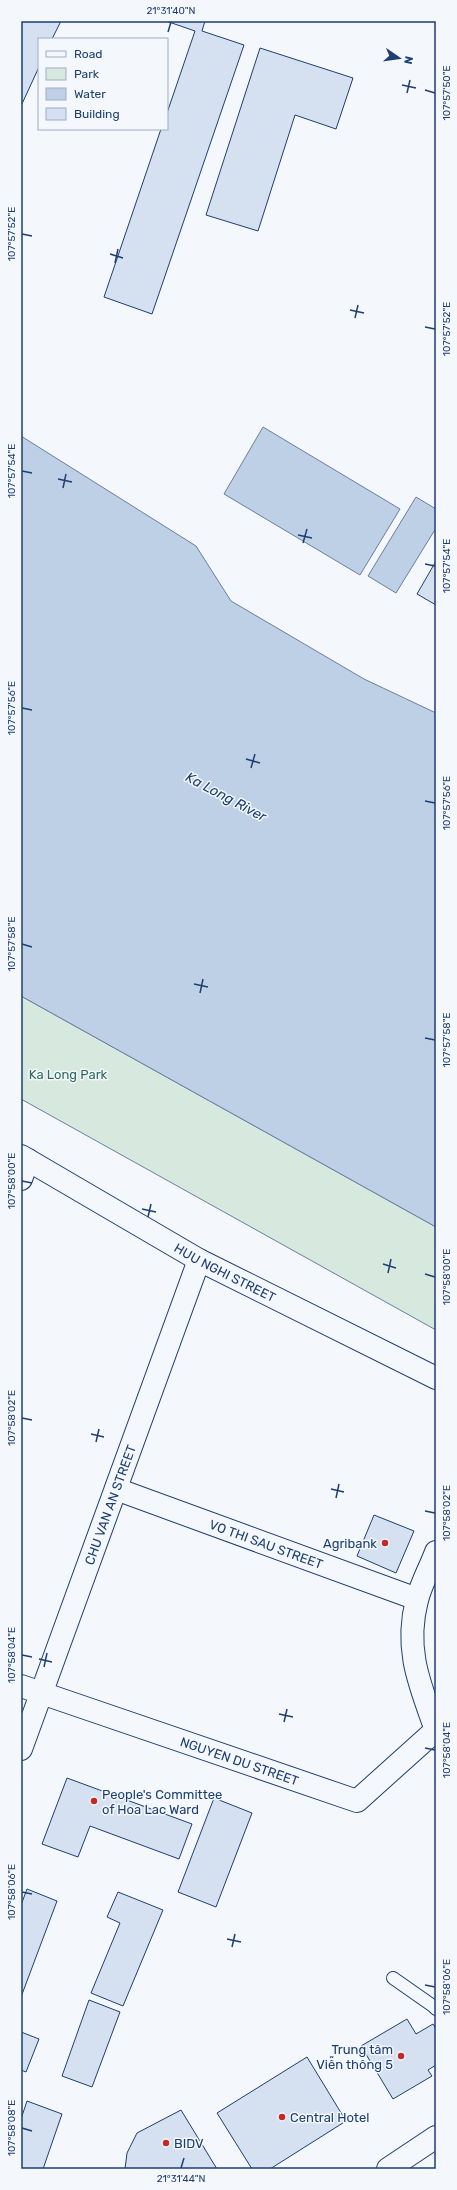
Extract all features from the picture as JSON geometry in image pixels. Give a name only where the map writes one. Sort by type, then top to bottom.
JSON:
[{"type":"street","name":"HUU NGHI STREET","points":[[23,1165],[199,1260],[436,1378]]},
{"type":"street","name":"CHU VAN AN STREET","points":[[21,1749],[199,1260]]},
{"type":"street","name":"VO THI SAU STREET","points":[[116,1489],[417,1599]]},
{"type":"street","points":[[436,1552],[417,1599],[412,1627],[413,1655],[418,1682],[436,1730]]},
{"type":"street","name":"NGUYEN DU STREET","points":[[21,1686],[357,1801],[436,1730]]},
{"type":"street","points":[[388,2169],[436,2137]]},
{"type":"lane","points":[[393,1978],[433,2006],[436,2010]]},
{"type":"green space","name":"Ka Long Park","points":[[21,996],[436,1227],[436,1330],[21,1099]]},
{"type":"water","points":[[263,427],[400,509],[360,575],[224,494]]},
{"type":"water","name":"Ka Long River","points":[[21,436],[196,546],[231,601],[364,679],[436,713],[436,1227],[21,996]]},
{"type":"water","points":[[416,497],[436,509],[436,528],[396,593],[368,576]]},
{"type":"building","points":[[21,21],[61,21],[52,38],[38,38],[38,69],[21,106]]},
{"type":"building","points":[[166,21],[205,21],[202,31],[244,45],[152,314],[104,297],[161,130],[168,130],[168,110],[195,31]]},
{"type":"building","points":[[260,48],[353,78],[336,129],[295,115],[258,231],[206,215]]},
{"type":"building","points":[[436,561],[436,605],[417,594]]},
{"type":"building","name":"Agribank","points":[[374,1515],[414,1531],[396,1573],[357,1556]]},
{"type":"building","name":"People's Committee of Hoa Lac Ward","points":[[67,1778],[192,1824],[179,1859],[90,1826],[78,1857],[42,1844]]},
{"type":"building","points":[[214,1798],[252,1813],[216,1907],[178,1892]]},
{"type":"building","points":[[27,1889],[57,1901],[21,1997],[21,1905]]},
{"type":"building","points":[[118,1892],[163,1910],[123,2006],[91,1993],[120,1923],[107,1917]]},
{"type":"building","points":[[89,2000],[120,2012],[92,2087],[62,2076]]},
{"type":"building","name":"Trung tâm Viễn thông 5","points":[[407,2019],[416,2034],[433,2024],[436,2029],[436,2065],[428,2070],[432,2076],[393,2099],[361,2046]]},
{"type":"building","points":[[21,2032],[39,2039],[26,2072],[21,2070]]},
{"type":"building","name":"Central Hotel","points":[[307,2057],[346,2121],[270,2169],[252,2169],[217,2113]]},
{"type":"building","points":[[27,2101],[62,2114],[43,2169],[21,2169],[21,2119]]},
{"type":"building","name":"BIDV","points":[[181,2110],[217,2169],[125,2169],[127,2153],[137,2133]]},
{"type":"place","name":"Agribank","points":[[385,1543]]},
{"type":"place","name":"People's Committee of Hoa Lac Ward","points":[[94,1801]]},
{"type":"place","name":"Trung tâm Viễn thông 5","points":[[401,2056]]},
{"type":"place","name":"Central Hotel","points":[[282,2117]]},
{"type":"place","name":"BIDV","points":[[166,2143]]}]
